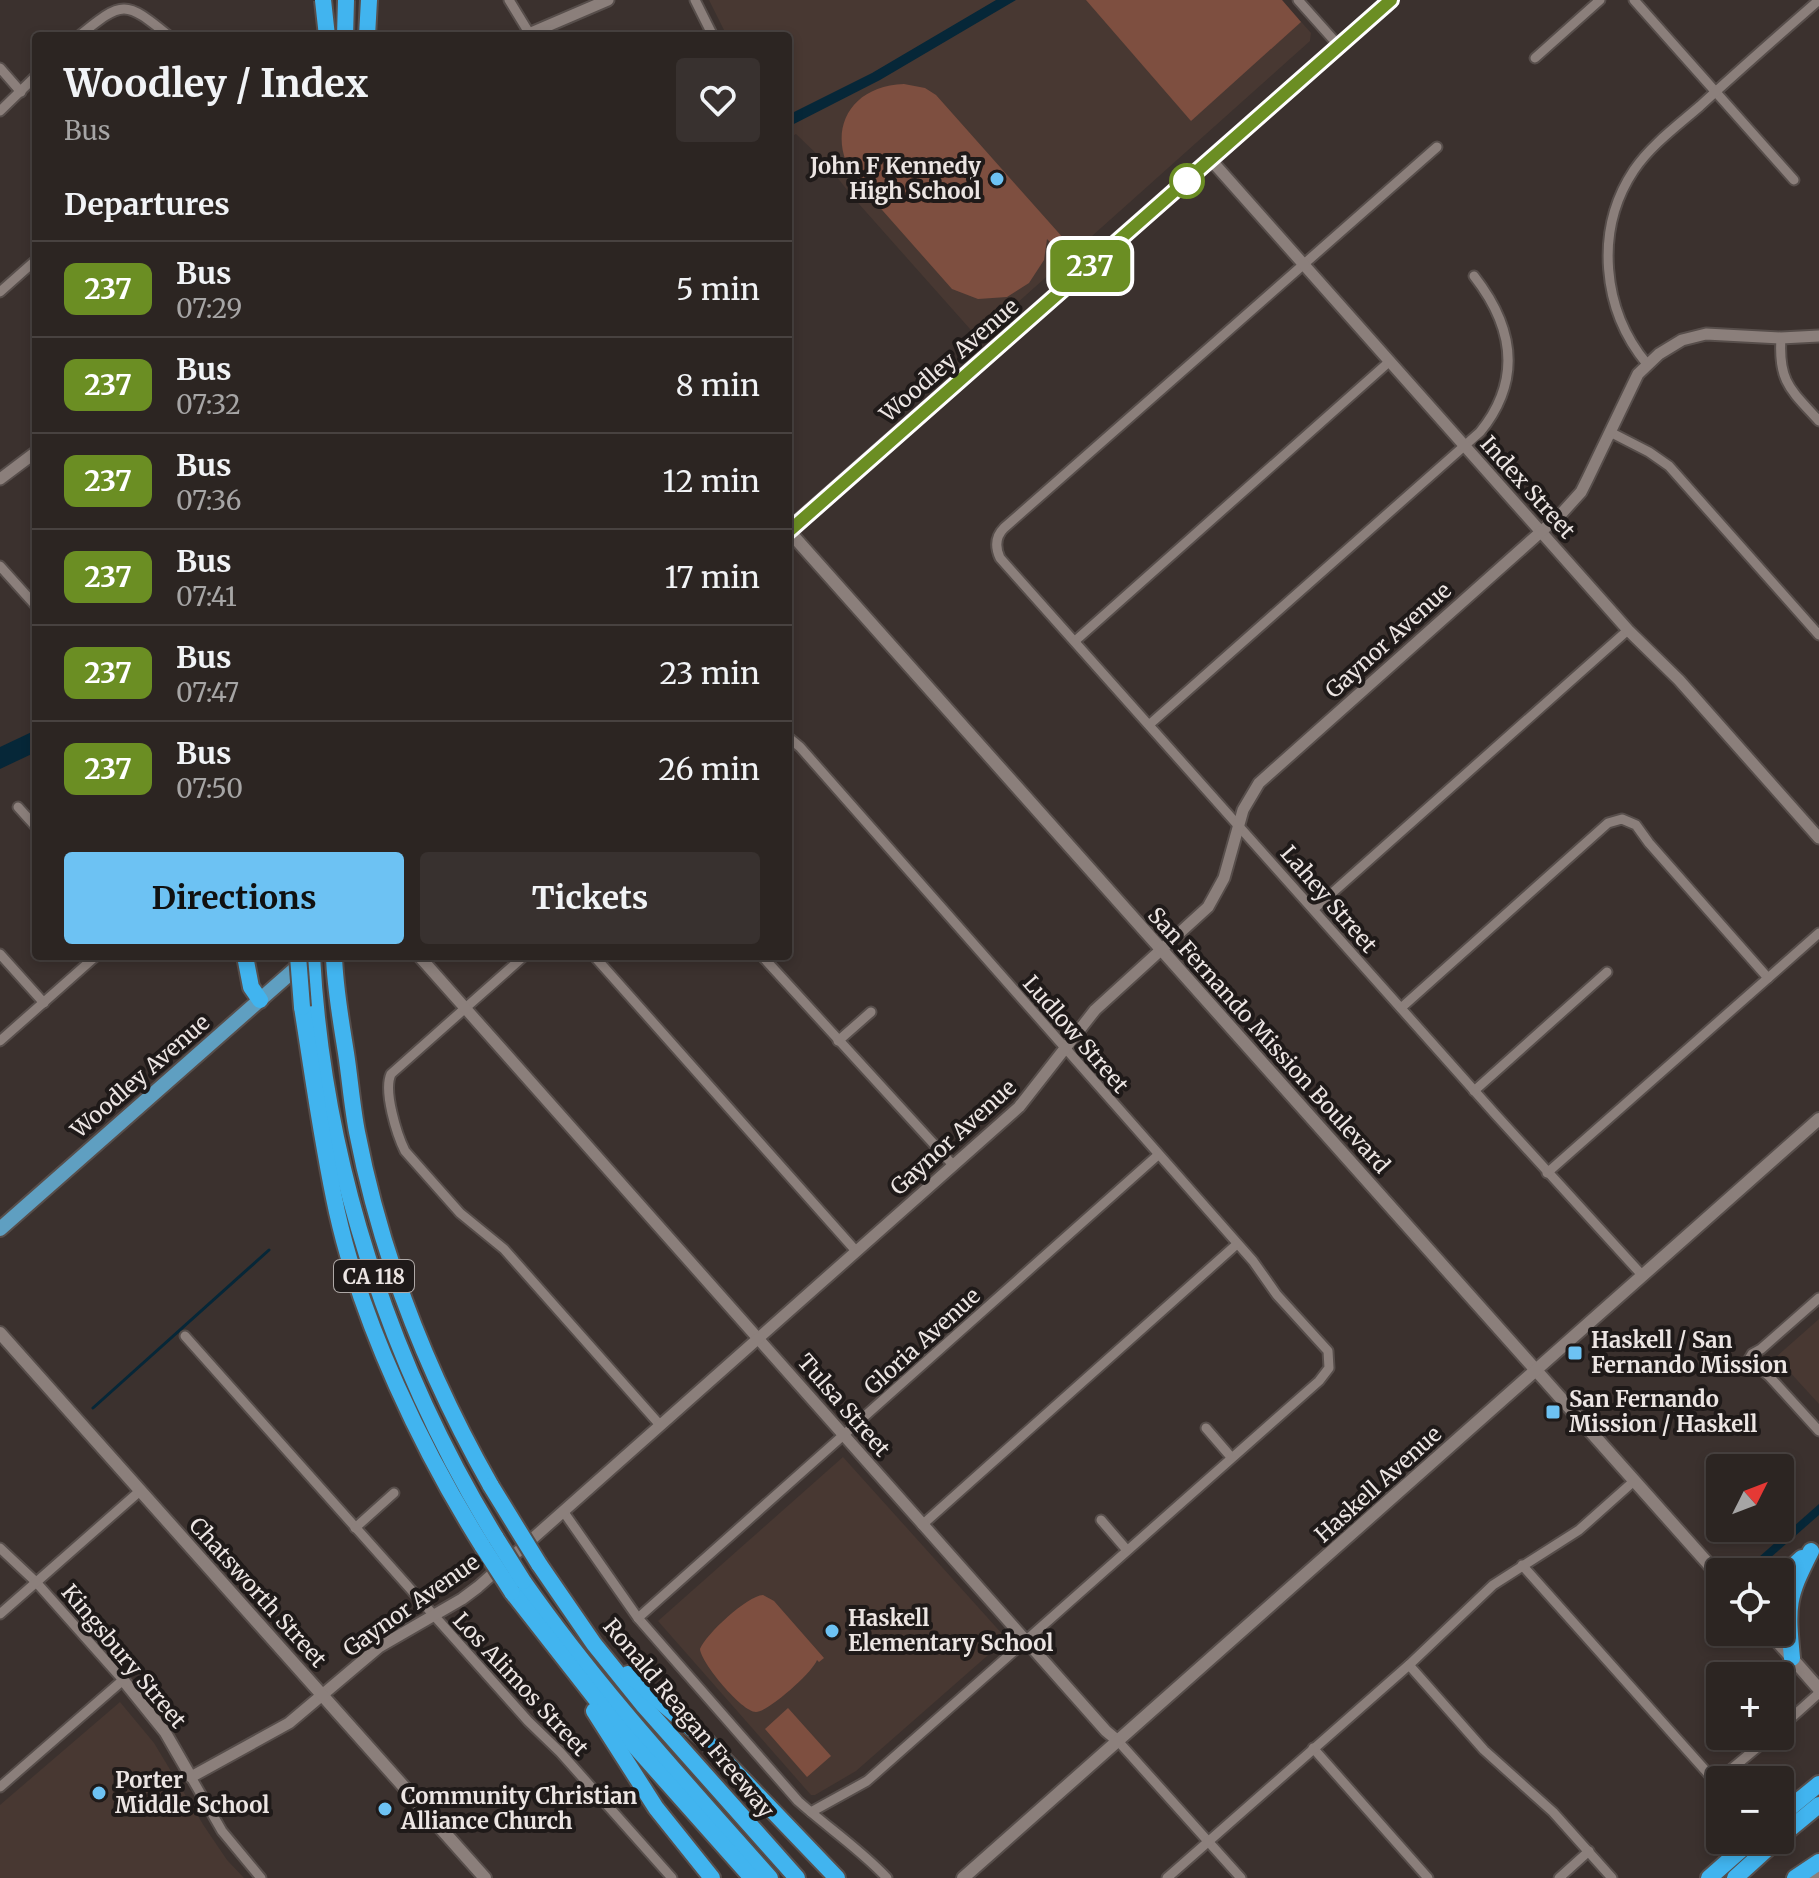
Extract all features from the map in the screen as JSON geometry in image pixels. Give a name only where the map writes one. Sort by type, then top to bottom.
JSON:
[{"type":"highway","points":[[322,0],[328,32]]},
{"type":"highway","points":[[329,32],[333,0]]},
{"type":"highway","points":[[345,32],[346,0]]},
{"type":"highway","points":[[367,32],[369,0]]},
{"type":"highway","points":[[246,960],[251,987],[260,1000]]},
{"type":"highway","name":"CA 118","points":[[298,960],[302,1007],[337,1213],[365,1304],[408,1406],[456,1504],[490,1542]]},
{"type":"highway","name":"CA 118","points":[[311,960],[322,1061],[341,1160],[375,1280],[421,1396],[490,1542],[542,1629],[617,1726],[752,1878]]},
{"type":"highway","name":"Ronald Reagan Freeway","points":[[334,960],[357,1132],[375,1205],[403,1296],[431,1367],[470,1450],[539,1564],[594,1644],[644,1706],[797,1878]]},
{"type":"highway","points":[[1794,1566],[1815,1548]]},
{"type":"highway","points":[[1792,1658],[1789,1602],[1796,1579],[1815,1548]]},
{"type":"highway","name":"CA 118","points":[[517,1586],[770,1878]]},
{"type":"highway","points":[[542,1629],[656,1808],[712,1878]]},
{"type":"highway","points":[[594,1644],[704,1739],[837,1878]]},
{"type":"highway","points":[[1794,1792],[1819,1772]]},
{"type":"highway","points":[[1794,1805],[1819,1784]]},
{"type":"highway","points":[[1794,1826],[1819,1805]]},
{"type":"highway","points":[[1694,1878],[1721,1854]]},
{"type":"highway","points":[[1709,1878],[1736,1854]]},
{"type":"highway","points":[[1735,1878],[1761,1854]]},
{"type":"highway","points":[[1795,1878],[1819,1862]]},
{"type":"main road","points":[[322,0],[348,32]]},
{"type":"main road","name":"Woodley Avenue","points":[[792,527],[1391,0]]},
{"type":"main road","name":"San Fernando Mission Boulevard","points":[[792,535],[1706,1561]]},
{"type":"main road","name":"Woodley Avenue","points":[[0,1229],[306,960]]},
{"type":"main road","name":"Haskell Avenue","points":[[963,1878],[1819,1119]]},
{"type":"main road","name":"Chatsworth Street","points":[[0,1333],[485,1878]]},
{"type":"main road","points":[[1781,1646],[1819,1691]]},
{"type":"street","points":[[509,0],[526,32]]},
{"type":"street","points":[[535,32],[608,0]]},
{"type":"street","points":[[695,0],[711,32]]},
{"type":"street","points":[[1298,0],[1339,46]]},
{"type":"street","points":[[1535,58],[1600,0]]},
{"type":"street","points":[[1634,0],[1794,180]]},
{"type":"street","points":[[1647,364],[1624,331],[1612,296],[1608,253],[1612,220],[1626,184],[1653,148],[1819,0]]},
{"type":"street","points":[[83,32],[110,5],[121,1],[133,2],[143,8],[165,32]]},
{"type":"street","points":[[0,68],[21,92]]},
{"type":"street","points":[[0,111],[32,80]]},
{"type":"street","points":[[1305,265],[1437,147]]},
{"type":"street","name":"Index Street","points":[[1211,160],[1628,630],[1679,680],[1819,838]]},
{"type":"street","points":[[0,292],[32,264]]},
{"type":"street","name":"Lahey Street","points":[[1305,265],[1004,528],[997,543],[1000,558],[1547,1173],[1642,1275]]},
{"type":"street","points":[[1150,724],[1489,421],[1507,371],[1507,341],[1496,306],[1474,276]]},
{"type":"street","name":"Gaynor Avenue","points":[[191,1777],[289,1723],[379,1647],[478,1587],[1019,1107],[1095,1010],[1199,917],[1214,897],[1224,878],[1238,824],[1251,795],[1270,771],[1562,513],[1581,492],[1630,389],[1647,364],[1682,340],[1706,334],[1781,338],[1819,336]]},
{"type":"street","points":[[1781,338],[1780,367],[1784,377],[1790,389],[1819,421]]},
{"type":"street","points":[[1075,641],[1390,361]]},
{"type":"street","points":[[1610,432],[1669,466],[1819,635]]},
{"type":"street","points":[[0,479],[32,455]]},
{"type":"street","points":[[0,566],[32,602]]},
{"type":"street","points":[[1314,909],[1628,630]]},
{"type":"street","name":"Ludlow Street","points":[[792,740],[1323,1344],[1329,1360],[1326,1374],[1231,1457]]},
{"type":"street","points":[[18,807],[32,823]]},
{"type":"street","points":[[1401,1008],[1608,823],[1622,819],[1636,825],[1768,978]]},
{"type":"street","points":[[1547,1173],[1819,933]]},
{"type":"street","points":[[0,954],[44,1003]]},
{"type":"street","points":[[0,1041],[92,960]]},
{"type":"street","name":"Tulsa Street","points":[[422,960],[922,1525],[1241,1878]]},
{"type":"street","points":[[519,960],[391,1074],[387,1088],[405,1151],[460,1213],[504,1249],[660,1425]]},
{"type":"street","points":[[598,960],[856,1251]]},
{"type":"street","points":[[766,960],[953,1165]]},
{"type":"street","points":[[1474,1091],[1607,972]]},
{"type":"street","points":[[838,1041],[871,1012]]},
{"type":"street","name":"Gloria Avenue","points":[[638,1618],[1158,1155]]},
{"type":"street","points":[[922,1525],[1237,1244]]},
{"type":"street","points":[[1819,1298],[1749,1359],[1769,1376],[1819,1431]]},
{"type":"street","name":"Los Alimos Street","points":[[185,1336],[672,1878]]},
{"type":"street","points":[[811,1812],[867,1781],[1231,1457],[1206,1428]]},
{"type":"street","points":[[1167,1878],[1409,1665],[1472,1603],[1522,1565],[1579,1530],[1634,1481]]},
{"type":"street","points":[[0,1614],[141,1490]]},
{"type":"street","points":[[355,1528],[394,1493]]},
{"type":"street","points":[[563,1511],[638,1618],[811,1812],[887,1878]]},
{"type":"street","points":[[1101,1520],[1126,1549]]},
{"type":"street","name":"Kingsbury Street","points":[[0,1548],[36,1582],[156,1719],[222,1831],[261,1878]]},
{"type":"street","points":[[1522,1565],[1717,1781],[1754,1750]]},
{"type":"street","points":[[1409,1665],[1484,1750],[1553,1812],[1612,1878]]},
{"type":"street","points":[[0,1787],[123,1680]]},
{"type":"street","points":[[1794,1715],[1819,1691]]},
{"type":"street","points":[[1313,1748],[1428,1878]]},
{"type":"street","points":[[1559,1878],[1589,1851]]},
{"type":"street","points":[[1814,1878],[1819,1873]]},
{"type":"shaded area","name":"John F Kennedy High School","points":[[709,0],[1282,0],[1311,33],[1310,41],[978,338],[826,163],[796,134],[792,136],[792,32],[725,32]]},
{"type":"shaded area","points":[[1086,0],[1282,0],[1301,22],[1191,121]]},
{"type":"shaded area","points":[[904,84],[925,88],[936,95],[1073,249],[1064,256],[1047,239],[1044,260],[1029,283],[1007,297],[978,299],[952,289],[860,185],[849,168],[843,151],[842,134],[846,118],[854,105],[867,94],[883,87]]},
{"type":"shaded area","points":[[1819,1319],[1819,1404],[1776,1357]]},
{"type":"shaded area","name":"Haskell Elementary School","points":[[843,1457],[1004,1636],[1003,1642],[856,1771],[811,1795],[658,1621]]},
{"type":"shaded area","points":[[763,1595],[774,1601],[824,1658],[819,1662],[817,1660],[780,1699],[756,1712],[741,1704],[723,1686],[707,1665],[700,1649],[728,1617],[747,1602]]},
{"type":"shaded area","name":"Porter Middle School","points":[[120,1702],[154,1743],[204,1826],[227,1860],[244,1878],[0,1878],[0,1805]]},
{"type":"shaded area","points":[[788,1708],[831,1756],[807,1777],[765,1729]]},
{"type":"water","points":[[996,0],[1016,0],[880,80],[792,125],[792,113],[872,73]]},
{"type":"water","points":[[32,732],[32,754],[0,769],[0,747]]},
{"type":"water","points":[[1819,1504],[1819,1515],[1794,1537],[1794,1526]]},
{"type":"water","points":[[1776,1542],[1788,1542],[1770,1558],[1758,1558]]},
{"type":"waterway","points":[[93,1408],[269,1250]]},
{"type":"bus line","name":"237","points":[[792,528],[1391,0]]},
{"type":"place","name":"John F Kennedy High School","points":[[997,179]]},
{"type":"place","name":"Haskell / San Fernando Mission","points":[[1575,1353]]},
{"type":"place","name":"San Fernando Mission / Haskell","points":[[1553,1412]]},
{"type":"place","name":"Haskell Elementary School","points":[[832,1631]]},
{"type":"place","name":"Porter Middle School","points":[[99,1793]]},
{"type":"place","name":"Community Christian Alliance Church","points":[[385,1809]]}]
